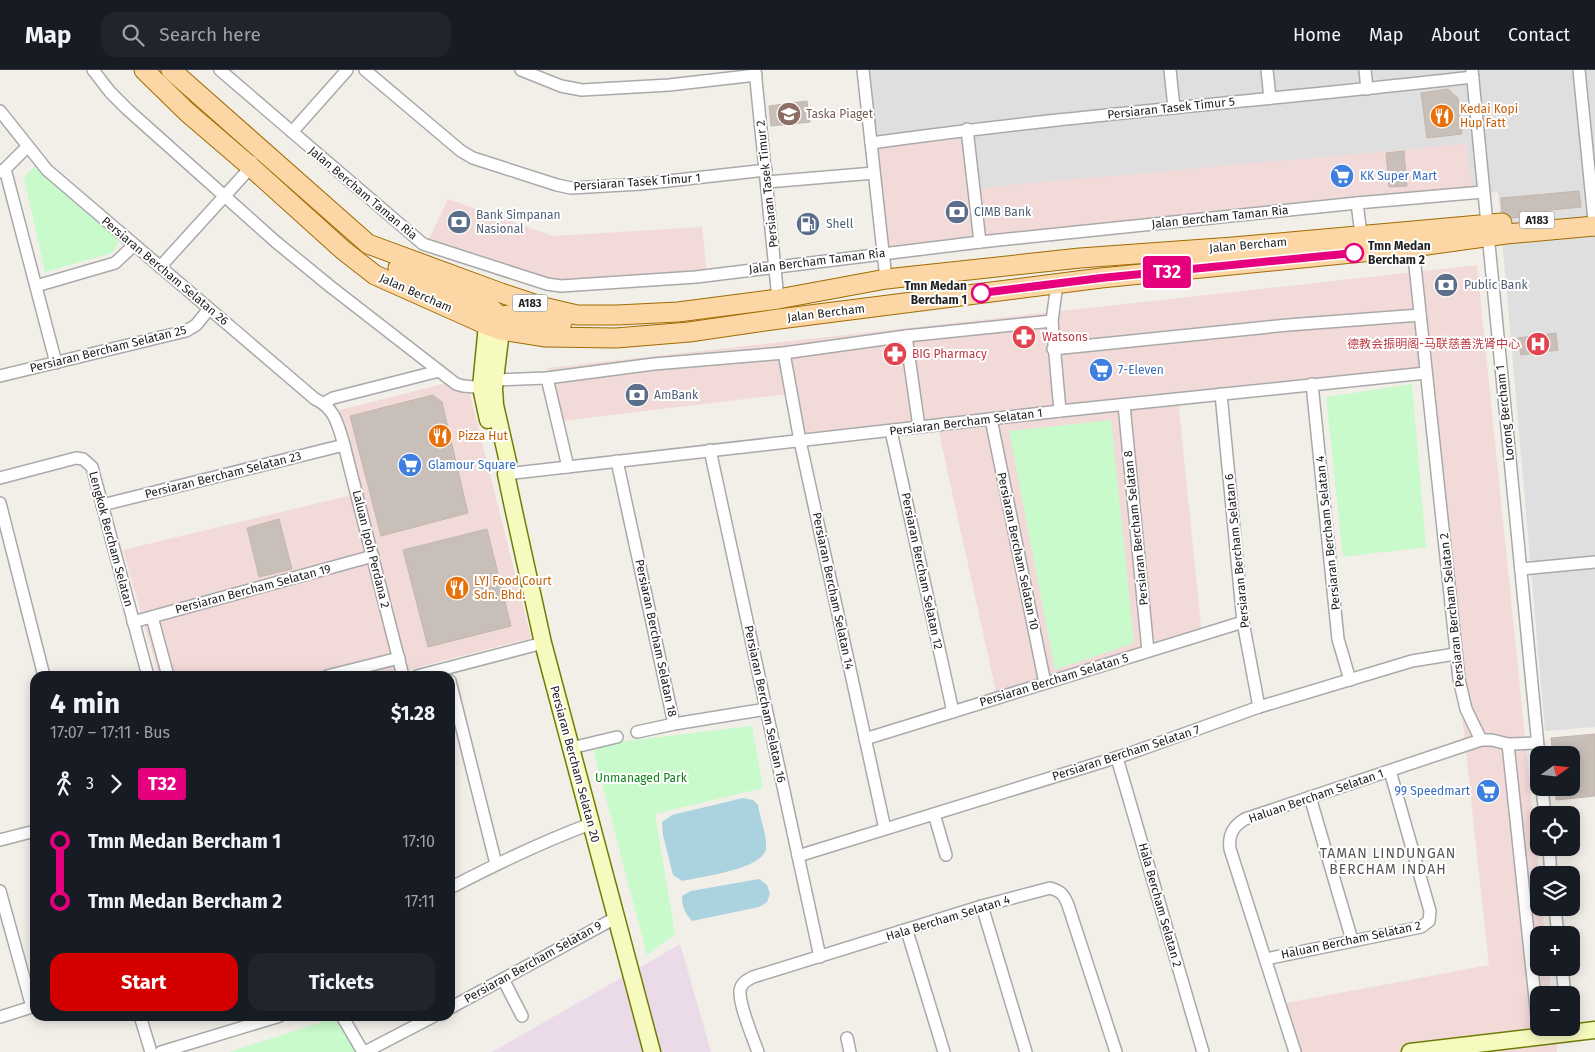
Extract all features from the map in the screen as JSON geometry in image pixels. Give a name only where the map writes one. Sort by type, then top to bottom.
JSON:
[{"type":"main road","name":"Jalan Bercham","points":[[144,70],[187,112],[342,250],[375,275],[495,324],[546,338],[616,338],[689,332],[779,318],[1057,284],[1412,247],[1487,231]]},
{"type":"main road","name":"Jalan Bercham","points":[[171,70],[368,244],[543,307],[577,315],[678,312],[778,298],[886,279],[1080,258],[1361,234],[1487,231],[1595,223]]},
{"type":"main road","points":[[368,244],[383,260],[427,281],[481,301],[492,308],[495,324],[520,316],[566,323],[596,322],[617,315]]},
{"type":"main road","points":[[1057,284],[1063,275],[1076,269],[1154,260],[1177,251]]},
{"type":"main road","points":[[779,318],[796,309],[873,292],[882,286],[886,279]]},
{"type":"street","points":[[93,70],[110,92],[127,109],[331,287],[439,371],[463,386],[489,385],[654,364],[784,352],[906,336],[1052,321]]},
{"type":"street","name":"Jalan Bercham Taman Ria","points":[[220,70],[423,244],[547,284],[585,285],[696,276],[884,252],[1357,203],[1483,192]]},
{"type":"street","points":[[292,132],[347,70]]},
{"type":"street","name":"Persiaran Tasek Timur 1","points":[[365,70],[462,151],[473,158],[556,186],[579,188],[641,184],[766,170]]},
{"type":"street","points":[[521,70],[561,86],[582,90],[669,85],[756,72]]},
{"type":"street","points":[[863,70],[886,279]]},
{"type":"street","points":[[1170,70],[1174,107]]},
{"type":"street","points":[[1267,70],[1270,98]]},
{"type":"street","points":[[1365,70],[1367,89]]},
{"type":"street","points":[[1579,70],[1595,223]]},
{"type":"street","name":"Persiaran Tasek Timur 2","points":[[756,72],[778,298]]},
{"type":"street","name":"Persiaran Tasek Timur 5","points":[[871,143],[1174,107],[1367,89],[1472,73]]},
{"type":"street","name":"Lorong Bercham 1","points":[[1472,73],[1537,746]]},
{"type":"street","name":"Persiaran Bercham Selatan 26","points":[[0,112],[47,170],[315,399],[324,403],[334,414],[337,422]]},
{"type":"street","points":[[160,267],[251,167],[254,153],[228,129],[226,120]]},
{"type":"street","points":[[968,130],[980,242]]},
{"type":"street","points":[[27,147],[3,171],[56,363]]},
{"type":"street","points":[[767,182],[874,173]]},
{"type":"street","points":[[1357,203],[1361,234]]},
{"type":"street","points":[[36,286],[115,262],[134,244]]},
{"type":"street","name":"Persiaran Bercham Selatan 2","points":[[1412,247],[1456,654],[1466,709],[1481,740]]},
{"type":"street","points":[[1057,284],[1052,321],[1060,411]]},
{"type":"street","name":"Persiaran Bercham Selatan 25","points":[[0,376],[186,331],[196,325],[210,309]]},
{"type":"street","points":[[1053,349],[1288,325],[1420,315]]},
{"type":"street","points":[[495,324],[489,385],[499,465],[506,474]]},
{"type":"street","points":[[906,336],[919,427]]},
{"type":"street","name":"Persiaran Bercham Selatan 14","points":[[784,352],[800,441],[885,829]]},
{"type":"street","points":[[324,403],[333,398],[439,371]]},
{"type":"street","name":"Persiaran Bercham Selatan 1","points":[[506,474],[1060,411],[1426,373]]},
{"type":"street","points":[[547,378],[568,467]]},
{"type":"street","name":"Persiaran Bercham Selatan 4","points":[[1312,384],[1338,638],[1350,680]]},
{"type":"street","name":"Persiaran Bercham Selatan 6","points":[[1221,394],[1243,622],[1259,707]]},
{"type":"street","name":"Persiaran Bercham Selatan 8","points":[[1124,404],[1148,651]]},
{"type":"street","name":"Persiaran Bercham Selatan 10","points":[[991,419],[1045,683]]},
{"type":"street","name":"Laluan Ipoh Perdana 2","points":[[337,422],[402,671]]},
{"type":"street","name":"Persiaran Bercham Selatan 12","points":[[891,430],[953,712]]},
{"type":"street","name":"Persiaran Bercham Selatan 23","points":[[102,505],[344,445]]},
{"type":"street","name":"Persiaran Bercham Selatan 16","points":[[710,450],[820,957]]},
{"type":"street","name":"Lengkok Bercham Selatan","points":[[0,478],[69,459],[83,459],[92,467],[147,671]]},
{"type":"street","name":"Persiaran Bercham Selatan 18","points":[[617,461],[674,724],[766,709]]},
{"type":"street","name":"Persiaran Bercham Selatan 20","points":[[506,474],[543,643],[652,1052]]},
{"type":"street","points":[[0,503],[43,671]]},
{"type":"street","name":"Persiaran Bercham Selatan 19","points":[[133,622],[373,556]]},
{"type":"street","points":[[1521,569],[1595,562]]},
{"type":"street","points":[[152,617],[167,671]]},
{"type":"street","name":"Persiaran Bercham Selatan 5","points":[[865,739],[1243,622]]},
{"type":"street","points":[[451,671],[543,643]]},
{"type":"street","name":"Persiaran Bercham Selatan 7","points":[[798,856],[1117,758],[1259,707],[1412,661],[1456,654]]},
{"type":"street","points":[[347,671],[399,658]]},
{"type":"street","points":[[455,701],[496,864]]},
{"type":"street","points":[[637,732],[674,724]]},
{"type":"street","points":[[571,748],[617,737]]},
{"type":"street","points":[[1481,740],[1492,740],[1508,744],[1537,743]]},
{"type":"street","name":"Haluan Bercham Selatan 1","points":[[1295,1052],[1230,849],[1230,835],[1234,828],[1245,819],[1481,740]]},
{"type":"street","points":[[1508,744],[1534,986]]},
{"type":"street","name":"Hala Bercham Selatan 2","points":[[1117,758],[1203,1052]]},
{"type":"street","name":"Haluan Bercham Selatan 2","points":[[1266,959],[1426,925],[1431,916],[1390,771]]},
{"type":"street","points":[[1310,798],[1352,940]]},
{"type":"street","points":[[934,814],[946,856]]},
{"type":"street","points":[[455,885],[547,840],[590,824]]},
{"type":"street","points":[[0,840],[30,832]]},
{"type":"street","name":"Hala Bercham Selatan 4","points":[[758,1052],[741,999],[740,989],[744,982],[753,977],[907,931],[982,906],[1050,888],[1058,890],[1065,896],[1116,1052]]},
{"type":"street","points":[[0,891],[30,996]]},
{"type":"street","points":[[982,906],[1026,1052]]},
{"type":"street","name":"Persiaran Bercham Selatan 9","points":[[455,1005],[617,917]]},
{"type":"street","points":[[907,931],[944,1052]]},
{"type":"street","points":[[503,979],[522,1016]]},
{"type":"street","points":[[0,1017],[30,1008]]},
{"type":"street","points":[[142,1021],[151,1052]]},
{"type":"street","points":[[163,1052],[264,1021]]},
{"type":"street","points":[[345,1021],[364,1052],[424,1021]]},
{"type":"street","points":[[1580,1030],[1595,1030]]},
{"type":"street","points":[[1410,1052],[1502,1046],[1539,1036]]},
{"type":"street","points":[[846,1038],[850,1052]]},
{"type":"shaded area","points":[[870,70],[1595,70],[1595,727],[1545,731],[1498,192],[884,252]]},
{"type":"shaded area","points":[[970,132],[977,188],[1466,144],[1473,195],[888,257],[876,142]]},
{"type":"shaded area","points":[[448,199],[553,236],[702,227],[707,275],[547,284],[426,245]]},
{"type":"shaded area","points":[[1477,265],[1532,806],[1530,806],[1530,856],[1537,856],[1538,866],[1530,866],[1530,916],[1543,916],[1544,926],[1530,926],[1530,976],[1550,976],[1550,986],[1530,986],[1530,1036],[1556,1036],[1557,1052],[1294,1052],[1281,1004],[1489,965],[1425,374],[1178,399],[1202,636],[998,701],[938,428],[801,436],[795,393],[562,421],[547,368]]},
{"type":"shaded area","points":[[466,378],[531,638],[402,671],[158,671],[123,550],[356,494],[336,411]]},
{"type":"shaded area","points":[[680,944],[711,1052],[492,1052]]},
{"type":"green space","points":[[43,159],[119,241],[112,253],[45,272],[24,177]]},
{"type":"green space","points":[[1412,384],[1426,547],[1343,557],[1326,397]]},
{"type":"green space","points":[[1111,420],[1134,643],[1055,670],[1009,431]]},
{"type":"green space","name":"Unmanaged Park","points":[[752,726],[763,788],[655,814],[675,934],[647,955],[592,745]]},
{"type":"green space","points":[[325,1021],[340,1021],[359,1049],[354,1052],[229,1052]]},
{"type":"water","points":[[743,798],[753,800],[758,805],[766,843],[763,855],[744,867],[730,871],[682,881],[673,875],[663,835],[662,822],[672,815]]},
{"type":"water","points":[[759,879],[767,885],[770,894],[767,902],[759,907],[692,921],[684,910],[682,896],[691,891]]},
{"type":"building","name":"Kedai Kopi Hup Fatt","points":[[1448,89],[1458,98],[1462,134],[1427,138],[1421,93]]},
{"type":"building","name":"Taska Piaget","points":[[807,101],[810,122],[771,126],[769,106]]},
{"type":"building","points":[[1404,151],[1407,186],[1389,187],[1386,153]]},
{"type":"building","points":[[1579,191],[1581,207],[1541,211],[1541,215],[1512,218],[1507,213],[1502,212],[1501,198]]},
{"type":"building","name":"德教会振明阁-马联慈善洗肾中心","points":[[1556,333],[1558,350],[1521,355],[1518,338]]},
{"type":"building","name":"Glamour Square","points":[[433,395],[442,402],[468,513],[381,536],[350,416]]},
{"type":"building","points":[[279,519],[292,569],[259,577],[247,528]]},
{"type":"building","name":"LYJ Food Court Sdn. Bhd.","points":[[487,529],[511,626],[428,647],[403,550]]},
{"type":"building","points":[[1595,734],[1595,796],[1556,800],[1556,796],[1580,796],[1580,746],[1552,746],[1551,738]]},
{"type":"bus line","name":"T32","points":[[981,293],[1101,278],[1354,253]]},
{"type":"place","name":"Taska Piaget","points":[[789,114]]},
{"type":"place","name":"Kedai Kopi Hup Fatt","points":[[1442,116]]},
{"type":"place","name":"KK Super Mart","points":[[1342,176]]},
{"type":"place","name":"CIMB Bank","points":[[957,212]]},
{"type":"place","name":"Bank Simpanan Nasional","points":[[459,222]]},
{"type":"place","name":"Shell","points":[[808,224]]},
{"type":"place","name":"Tmn Medan Bercham 2","points":[[1354,253]]},
{"type":"place","name":"Public Bank","points":[[1446,285]]},
{"type":"place","name":"Tmn Medan Bercham 1","points":[[981,293]]},
{"type":"place","name":"Watsons","points":[[1024,337]]},
{"type":"place","name":"德教会振明阁-马联慈善洗肾中心","points":[[1538,344]]},
{"type":"place","name":"BIG Pharmacy","points":[[895,354]]},
{"type":"place","name":"7-Eleven","points":[[1101,370]]},
{"type":"place","name":"AmBank","points":[[637,395]]},
{"type":"place","name":"Pizza Hut","points":[[440,436]]},
{"type":"place","name":"Glamour Square","points":[[410,465]]},
{"type":"place","name":"LYJ Food Court Sdn. Bhd.","points":[[457,588]]},
{"type":"place","name":"99 Speedmart","points":[[1488,791]]},
{"type":"district","name":"TAMAN LINDUNGAN BERCHAM INDAH","points":[[1388,862]]}]
